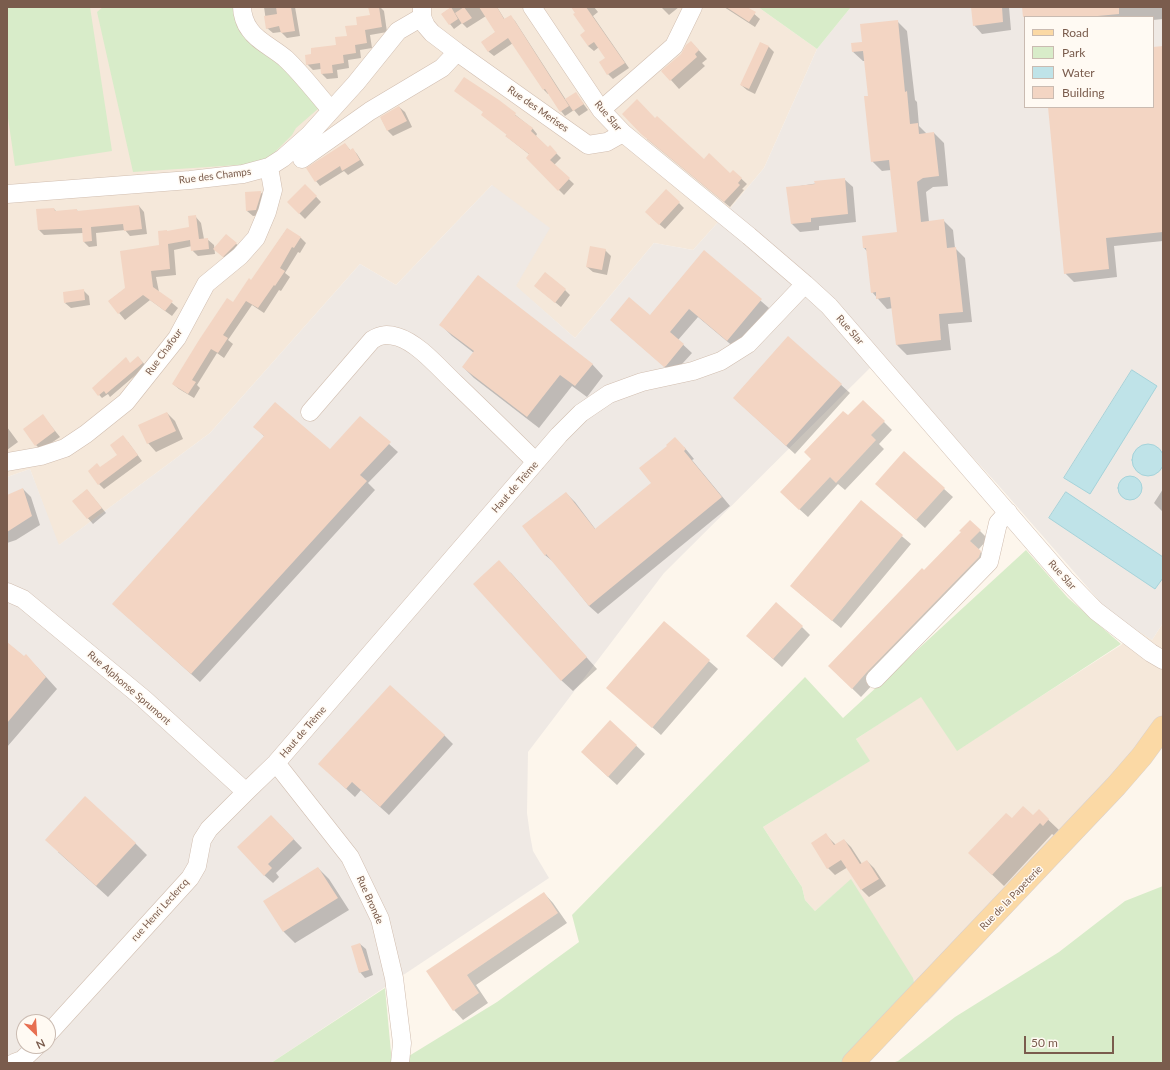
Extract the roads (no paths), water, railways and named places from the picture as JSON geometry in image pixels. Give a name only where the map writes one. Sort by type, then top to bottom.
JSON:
[{"type":"main road","name":"Rue de la Papeterie","points":[[853,1063],[1116,786],[1142,756],[1163,727]]},
{"type":"street","points":[[242,7],[245,21],[250,30],[259,39],[286,59],[331,110]]},
{"type":"street","name":"Rue Slar","points":[[532,7],[601,110],[623,133],[749,236],[829,306],[1065,578],[1096,611],[1151,653],[1163,660]]},
{"type":"street","points":[[601,110],[674,46],[693,7]]},
{"type":"street","name":"Rue des Champs","points":[[7,194],[190,180],[243,174],[269,166],[283,158],[298,146],[356,83],[398,31],[422,12]]},
{"type":"street","name":"Rue des Merises","points":[[422,12],[426,26],[432,33],[588,145],[607,142],[623,133]]},
{"type":"street","points":[[302,159],[370,111],[442,68],[457,52]]},
{"type":"street","name":"Rue Chafour","points":[[7,462],[41,456],[65,448],[86,434],[126,402],[176,338],[206,284],[240,256],[256,238],[274,190],[269,166]]},
{"type":"street","name":"Haut de Trème","points":[[276,763],[559,435],[581,413],[609,394],[642,382],[693,371],[721,361],[748,344],[805,284]]},
{"type":"street","points":[[310,412],[372,340],[385,334],[399,337],[413,345],[434,364],[536,462]]},
{"type":"street","points":[[875,679],[989,562],[998,523],[1008,512]]},
{"type":"street","name":"Rue Alphonse Sprumont","points":[[7,592],[23,599],[135,692],[246,792]]},
{"type":"street","name":"rue Henri Leclercq","points":[[56,1025],[190,878],[197,866],[202,840],[209,830],[276,763]]},
{"type":"street","name":"Rue Bronde","points":[[276,763],[350,857],[380,919],[394,978],[402,1043],[400,1063]]},
{"type":"street","points":[[14,1063],[22,1060],[28,1054]]},
{"type":"water","points":[[1132,370],[1157,386],[1090,494],[1064,478]]},
{"type":"water","points":[[1148,444],[1154,445],[1161,451],[1164,460],[1163,466],[1157,473],[1148,476],[1142,475],[1135,469],[1132,460],[1133,454],[1139,447]]},
{"type":"water","points":[[1130,476],[1139,479],[1142,488],[1139,497],[1130,500],[1121,497],[1118,488],[1121,479]]},
{"type":"water","points":[[1066,492],[1163,557],[1163,578],[1155,589],[1049,518]]}]
